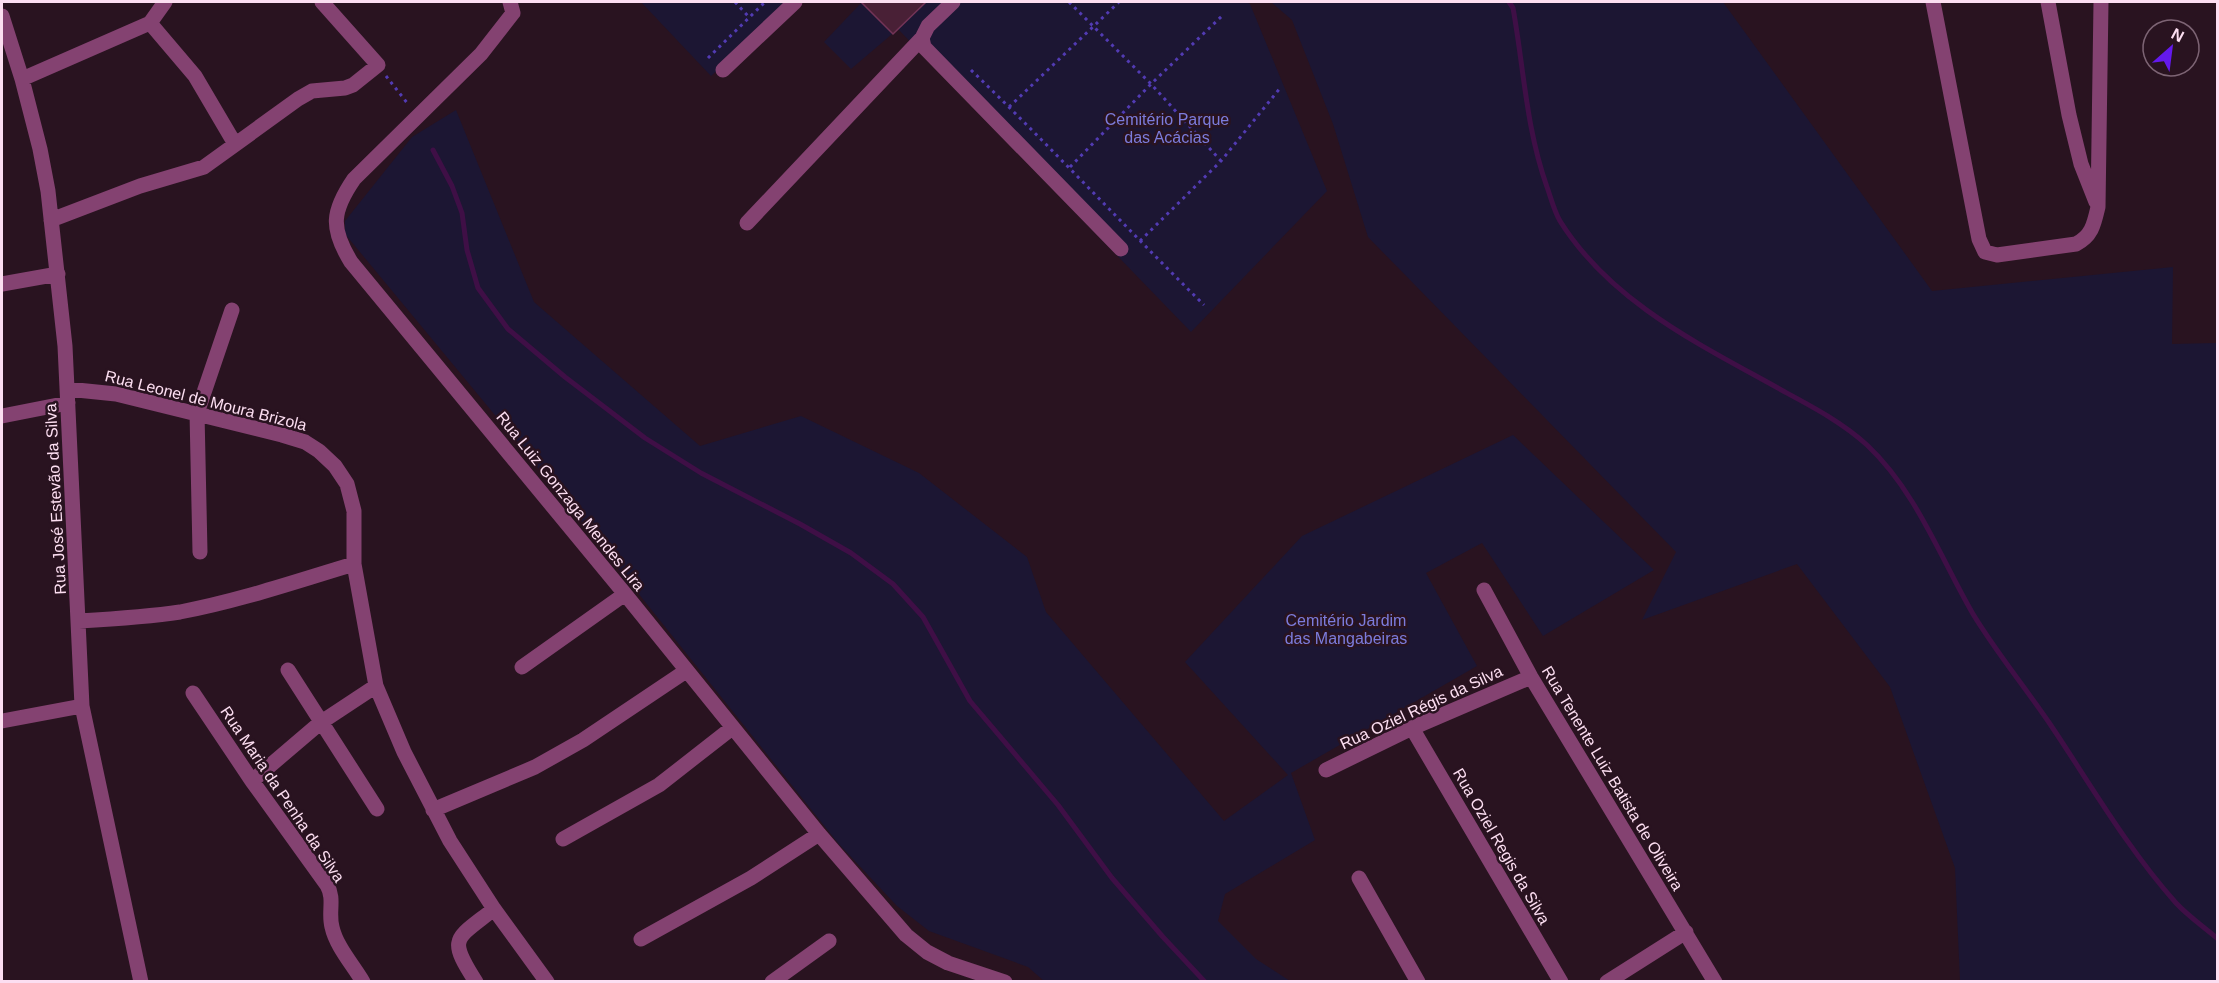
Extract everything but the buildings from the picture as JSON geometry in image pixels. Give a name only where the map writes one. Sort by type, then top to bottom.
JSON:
[{"type":"street","points":[[22,79],[150,23],[165,2]]},
{"type":"street","points":[[51,220],[152,182],[204,167],[298,99],[312,91],[345,88],[353,85],[378,65],[322,2]]},
{"type":"street","points":[[723,70],[795,2]]},
{"type":"street","points":[[747,223],[922,38],[928,26],[953,2]]},
{"type":"street","points":[[1933,2],[1979,239],[1985,252],[2005,255],[2076,244],[2090,234],[2093,228],[2098,207],[2101,2]]},
{"type":"street","points":[[2048,2],[2069,115],[2081,164],[2098,207]]},
{"type":"street","name":"Rua Luiz Gonzaga Mendes Lira","points":[[515,5],[481,54],[354,179],[343,195],[336,212],[336,228],[340,244],[351,261],[625,594],[732,728],[906,935],[927,952],[948,963],[1005,981]]},
{"type":"street","name":"Rua José Estevão da Silva","points":[[2,16],[22,79],[40,149],[51,220],[68,396],[82,706],[141,981]]},
{"type":"street","points":[[150,23],[195,76],[235,144]]},
{"type":"street","points":[[922,38],[924,47],[1121,249]]},
{"type":"street","points":[[2,284],[58,274]]},
{"type":"street","points":[[200,552],[198,413],[232,310]]},
{"type":"street","name":"Rua Leonel de Moura Brizola","points":[[2,416],[68,396],[116,394],[282,435],[305,442],[320,451],[347,484],[354,511],[354,564],[376,686],[404,752],[456,850],[494,909],[547,981]]},
{"type":"street","points":[[79,621],[142,617],[181,611],[252,594],[354,564]]},
{"type":"street","name":"Rua Tenente Luiz Batista de Oliveira","points":[[1484,591],[1531,676],[1716,981]]},
{"type":"street","points":[[522,667],[625,594]]},
{"type":"street","points":[[288,670],[376,808]]},
{"type":"street","points":[[433,810],[535,767],[583,740],[686,671]]},
{"type":"street","name":"Rua Oziel Régis da Silva","points":[[1326,770],[1412,728],[1531,676]]},
{"type":"street","points":[[252,781],[320,723],[376,686]]},
{"type":"street","name":"Rua Maria da Penha da Silva","points":[[193,693],[252,781],[327,885],[333,900],[331,926],[363,981]]},
{"type":"street","points":[[2,722],[82,706]]},
{"type":"street","points":[[563,839],[659,785],[732,728]]},
{"type":"street","name":"Rua Oziel Regis da Silva","points":[[1412,728],[1561,981]]},
{"type":"street","points":[[641,939],[751,878],[819,834]]},
{"type":"street","points":[[1359,878],[1418,981]]},
{"type":"street","points":[[476,981],[461,958],[457,949],[458,942],[466,931],[494,909]]},
{"type":"street","points":[[1607,981],[1686,932]]},
{"type":"street","points":[[772,981],[829,941]]},
{"type":"path","points":[[735,2],[749,17]]},
{"type":"path","points":[[708,58],[765,2]]},
{"type":"path","points":[[1069,2],[1151,84],[1221,161]]},
{"type":"path","points":[[1009,107],[1119,2]]},
{"type":"path","points":[[1070,167],[1223,15]]},
{"type":"path","points":[[378,65],[418,117]]},
{"type":"path","points":[[968,67],[1070,167],[1204,305]]},
{"type":"path","points":[[1140,241],[1221,161],[1281,87]]},
{"type":"green space","points":[[641,2],[793,2],[711,76]]},
{"type":"green space","name":"Cemitério Parque das Acácias","points":[[862,2],[1247,2],[1250,4],[1327,191],[1191,332],[898,29],[851,69],[824,42]]},
{"type":"green space","points":[[1271,2],[1723,2],[1932,291],[2173,267],[2172,344],[2217,343],[2217,981],[1960,981],[1955,868],[1890,687],[1797,564],[1642,620],[1676,552],[1368,237],[1333,124],[1292,20]]},
{"type":"green space","name":"Cemitério Jardim das Mangabeiras","points":[[456,110],[534,302],[700,446],[801,416],[919,473],[1027,557],[1046,612],[1224,821],[1288,775],[1185,662],[1302,536],[1513,435],[1654,570],[1543,636],[1482,543],[1426,573],[1477,666],[1291,773],[1315,840],[1225,894],[1218,921],[1256,959],[1290,981],[1044,981],[1028,967],[929,931],[897,906],[838,843],[518,443],[345,234],[345,221],[412,137]]},
{"type":"waterway","points":[[1509,2],[1513,8],[1530,121],[1540,165],[1558,217],[1581,250],[1632,299],[1661,320],[1691,340],[1838,423],[1858,437],[1884,463],[1900,483],[1926,525],[1973,614],[2050,724],[2125,838],[2176,903],[2218,939]]},
{"type":"waterway","points":[[433,150],[452,186],[462,213],[467,250],[478,288],[508,329],[565,377],[645,438],[701,473],[851,553],[893,584],[923,617],[970,701],[1058,805],[1112,878],[1205,982]]}]
